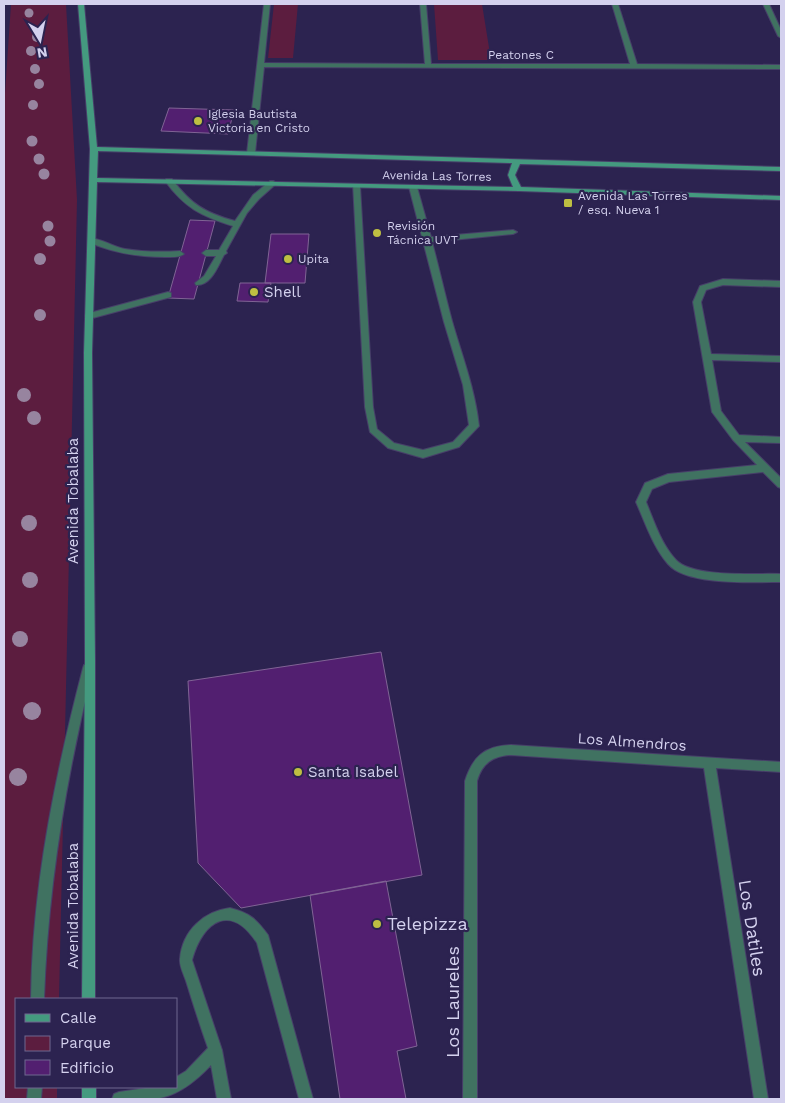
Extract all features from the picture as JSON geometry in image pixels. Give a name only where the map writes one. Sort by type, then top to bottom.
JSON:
[{"type":"main road","name":"Avenida Tobalaba","points":[[81,4],[94,149],[88,316],[89,998]]},
{"type":"main road","name":"Avenida Las Torres","points":[[94,149],[781,169]]},
{"type":"main road","points":[[518,161],[511,175],[519,190]]},
{"type":"main road","name":"Avenida Las Torres","points":[[92,180],[273,183],[781,198]]},
{"type":"street","points":[[251,154],[267,4]]},
{"type":"street","points":[[423,4],[428,66]]},
{"type":"street","points":[[615,4],[634,67]]},
{"type":"street","points":[[766,4],[781,36]]},
{"type":"street","name":"Peatones C","points":[[260,65],[781,67]]},
{"type":"street","points":[[169,181],[183,199],[203,214],[236,224]]},
{"type":"street","points":[[199,283],[208,278],[223,253],[236,224],[256,197],[273,183]]},
{"type":"street","points":[[356,186],[369,407],[373,430],[391,446],[424,454],[456,445],[474,426],[472,400],[449,323],[414,187]]},
{"type":"street","points":[[429,240],[513,232]]},
{"type":"street","points":[[91,240],[113,250],[138,254],[180,254]]},
{"type":"street","points":[[206,253],[223,253]]},
{"type":"street","points":[[781,284],[723,282],[703,288],[697,302],[717,412],[736,438],[781,484]]},
{"type":"street","points":[[88,316],[168,295]]},
{"type":"street","points":[[707,357],[781,360]]},
{"type":"street","points":[[736,438],[781,440]]},
{"type":"street","points":[[764,468],[668,478],[648,486],[641,502],[660,545],[675,565],[700,575],[781,578]]},
{"type":"street","points":[[37,998],[40,939],[51,841],[66,759],[90,660]]},
{"type":"street","name":"Los Almendros","points":[[482,758],[491,752],[511,750],[781,767]]},
{"type":"street","name":"Los Laureles","points":[[470,1099],[471,781],[476,764],[482,758]]},
{"type":"street","name":"Los Datiles","points":[[709,762],[761,1099]]},
{"type":"street","points":[[224,1099],[215,1050],[186,960],[188,947],[194,934],[203,924],[214,917],[227,914],[239,915],[249,920],[258,929],[263,940],[306,1099]]},
{"type":"street","points":[[178,1084],[192,1076],[215,1050]]},
{"type":"street","points":[[119,1099],[145,1096],[168,1088]]},
{"type":"green space","points":[[11,4],[66,4],[77,200],[59,998],[15,998],[15,1088],[57,1088],[57,1099],[4,1099],[4,108]]},
{"type":"green space","points":[[274,4],[298,4],[293,58],[268,58]]},
{"type":"green space","points":[[434,4],[482,4],[491,60],[438,60]]},
{"type":"building","name":"Iglesia Bautista Victoria en Cristo","points":[[169,108],[234,110],[228,134],[161,131]]},
{"type":"building","points":[[190,220],[215,221],[194,299],[168,298]]},
{"type":"building","name":"Upita","points":[[271,234],[309,234],[305,283],[265,283]]},
{"type":"building","name":"Shell","points":[[240,283],[271,283],[268,302],[237,301]]},
{"type":"building","name":"Santa Isabel","points":[[381,652],[422,875],[241,908],[198,863],[188,681]]},
{"type":"building","points":[[386,881],[417,1046],[397,1051],[406,1099],[340,1099],[310,895]]},
{"type":"place","name":"Iglesia Bautista Victoria en Cristo","points":[[198,121]]},
{"type":"place","name":"Avenida Las Torres / esq. Nueva 1","points":[[568,203]]},
{"type":"place","name":"Revisión Tácnica UVT","points":[[377,233]]},
{"type":"place","name":"Upita","points":[[288,259]]},
{"type":"place","name":"Shell","points":[[254,292]]},
{"type":"place","name":"Santa Isabel","points":[[298,772]]},
{"type":"place","name":"Telepizza","points":[[377,924]]}]
